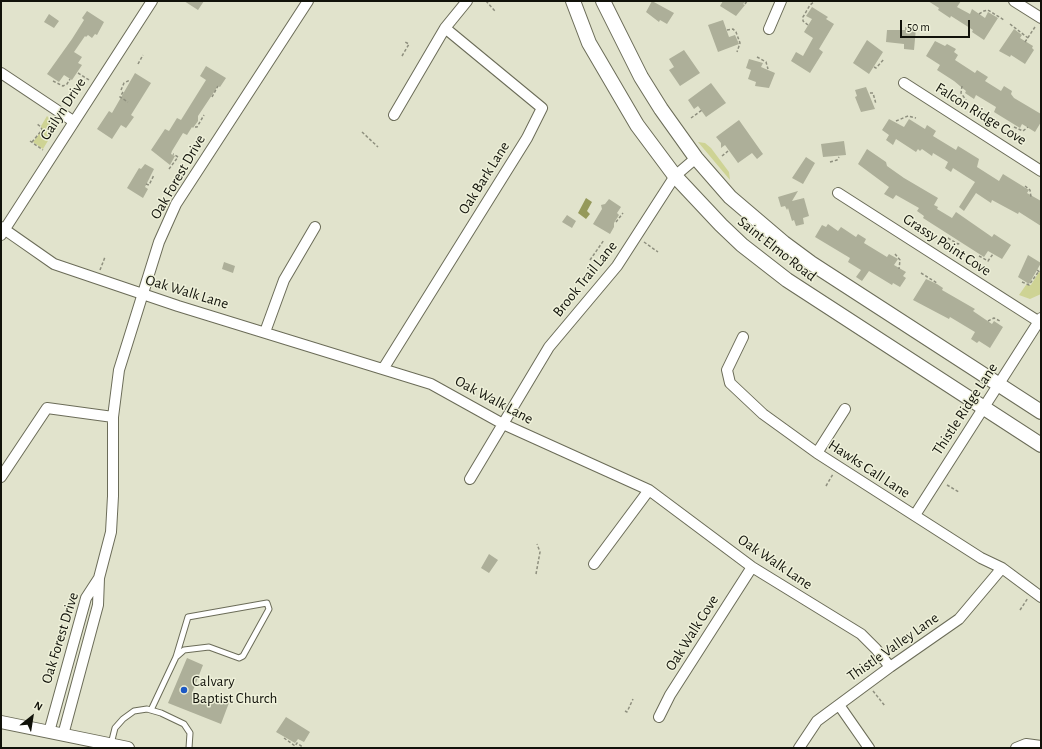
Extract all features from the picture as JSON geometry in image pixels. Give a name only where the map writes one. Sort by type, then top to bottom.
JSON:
[{"type":"main road","name":"Saint Elmo Road","points":[[573,1],[589,43],[620,99],[648,141],[675,176],[726,230],[787,280],[1041,445]]},
{"type":"main road","name":"Saint Elmo Road","points":[[603,1],[641,77],[661,109],[696,158],[730,197],[800,255],[1041,412]]},
{"type":"street","name":"Gailyn Drive","points":[[2,230],[152,1]]},
{"type":"street","name":"Oak Forest Drive","points":[[63,735],[98,605],[99,578],[110,532],[113,496],[113,417],[119,370],[144,295],[159,242],[172,211],[308,1]]},
{"type":"street","points":[[394,115],[445,28],[466,1]]},
{"type":"street","points":[[769,29],[781,1]]},
{"type":"street","points":[[1014,1],[1038,22]]},
{"type":"street","name":"Oak Bark Lane","points":[[383,369],[527,138],[542,108],[445,28]]},
{"type":"street","points":[[1,73],[73,121]]},
{"type":"street","name":"Falcon Ridge Cove","points":[[904,83],[1041,171]]},
{"type":"street","name":"Brook Trail Lane","points":[[470,478],[549,347],[617,266],[675,176],[696,158]]},
{"type":"street","name":"Grassy Point Cove","points":[[838,193],[1040,321]]},
{"type":"street","points":[[265,332],[284,280],[315,227]]},
{"type":"street","name":"Oak Walk Lane","points":[[2,230],[54,264],[144,295],[431,384],[503,424],[649,490],[752,567],[861,634],[890,666]]},
{"type":"street","name":"Thistle Ridge Lane","points":[[915,515],[1040,321]]},
{"type":"street","name":"Hawks Call Lane","points":[[743,337],[727,370],[730,383],[763,414],[817,453],[981,558],[1002,568],[1041,597]]},
{"type":"street","points":[[1,477],[47,408],[113,417]]},
{"type":"street","points":[[817,453],[845,409]]},
{"type":"street","points":[[594,564],[649,490]]},
{"type":"street","name":"Oak Walk Cove","points":[[659,718],[670,695],[752,567]]},
{"type":"street","name":"Thistle Valley Lane","points":[[799,748],[817,721],[890,666],[959,619],[1002,568]]},
{"type":"street","name":"Oak Forest Drive","points":[[49,732],[86,598],[99,578]]},
{"type":"street","points":[[839,705],[869,748]]},
{"type":"street","points":[[1,722],[128,748]]},
{"type":"street","points":[[1016,748],[1026,744],[1041,746]]},
{"type":"lane","points":[[151,710],[176,658],[188,617],[267,603],[269,609],[243,656],[239,658],[209,647],[184,650],[176,658]]},
{"type":"lane","points":[[111,745],[116,728],[122,719],[134,711],[151,710],[184,724],[190,733],[189,748]]},
{"type":"path","points":[[486,1],[495,11]]},
{"type":"path","points":[[744,4],[747,1]]},
{"type":"path","points":[[808,25],[804,21],[803,17],[810,5],[815,1]]},
{"type":"path","points":[[979,14],[988,10],[1004,20]]},
{"type":"path","points":[[1025,42],[1038,22]]},
{"type":"path","points":[[1010,24],[1028,38]]},
{"type":"path","points":[[727,30],[733,29],[736,32],[740,43],[737,52]]},
{"type":"path","points":[[402,56],[409,44],[405,42]]},
{"type":"path","points":[[138,64],[143,55]]},
{"type":"path","points":[[757,58],[766,62],[768,69]]},
{"type":"path","points":[[874,67],[876,68],[884,59]]},
{"type":"path","points":[[78,73],[88,80]]},
{"type":"path","points":[[53,81],[63,86],[67,84],[70,79]]},
{"type":"path","points":[[128,102],[121,98],[124,83],[130,80]]},
{"type":"path","points":[[212,97],[218,86]]},
{"type":"path","points":[[962,86],[961,93],[966,100]]},
{"type":"path","points":[[870,93],[873,94],[876,104]]},
{"type":"path","points":[[691,118],[702,110]]},
{"type":"path","points":[[195,127],[197,127],[204,116]]},
{"type":"path","points":[[896,121],[908,116],[916,118]]},
{"type":"path","points":[[37,124],[42,130],[31,142],[43,150]]},
{"type":"path","points":[[1014,127],[1023,131],[1028,127]]},
{"type":"path","points":[[362,132],[378,147]]},
{"type":"path","points":[[722,156],[728,151]]},
{"type":"path","points":[[169,170],[178,157],[173,154]]},
{"type":"path","points":[[830,162],[837,160],[839,157]]},
{"type":"path","points":[[146,184],[149,185],[154,175]]},
{"type":"path","points":[[1025,186],[1030,190],[1032,197]]},
{"type":"path","points":[[616,222],[623,213]]},
{"type":"path","points":[[948,238],[958,244],[961,243]]},
{"type":"path","points":[[590,260],[604,240]]},
{"type":"path","points":[[642,240],[658,252]]},
{"type":"path","points":[[895,254],[900,260],[899,268]]},
{"type":"path","points":[[979,256],[988,261],[993,254]]},
{"type":"path","points":[[100,270],[104,257]]},
{"type":"path","points":[[1022,282],[1029,285],[1039,271]]},
{"type":"path","points":[[921,273],[937,283]]},
{"type":"path","points":[[988,321],[994,318],[1000,321]]},
{"type":"path","points":[[826,486],[835,472]]},
{"type":"path","points":[[944,483],[959,492]]},
{"type":"path","points":[[536,574],[540,552],[537,544]]},
{"type":"path","points":[[1020,610],[1029,596]]},
{"type":"path","points":[[873,691],[885,706]]},
{"type":"path","points":[[625,711],[627,712],[633,700]]},
{"type":"path","points":[[284,738],[295,746],[297,743],[304,748]]},
{"type":"shaded area","points":[[47,116],[53,122],[55,129],[43,149],[33,142],[42,130],[41,126]]},
{"type":"shaded area","points":[[698,142],[705,143],[711,148],[729,172],[730,180]]},
{"type":"shaded area","points":[[586,198],[592,202],[587,211],[590,214],[586,219],[578,213]]},
{"type":"shaded area","points":[[1039,272],[1041,273],[1041,294],[1030,299],[1019,295],[1026,285],[1031,285]]},
{"type":"building","points":[[184,1],[204,1],[198,10]]},
{"type":"building","points":[[652,1],[674,13],[667,24],[660,20],[659,22],[646,12]]},
{"type":"building","points":[[723,1],[746,1],[743,4],[745,5],[736,16],[720,6]]},
{"type":"building","points":[[928,1],[961,1],[957,7],[970,14],[972,9],[985,18],[988,12],[998,18],[984,40],[972,32],[973,30],[951,16],[950,18]]},
{"type":"building","points":[[812,7],[828,17],[826,19],[834,24],[819,49],[823,52],[810,73],[791,61],[796,52],[803,56],[813,38],[804,32],[812,19],[806,16]]},
{"type":"building","points":[[87,11],[104,22],[97,35],[95,34],[92,38],[88,35],[86,37],[85,36],[74,52],[82,57],[78,63],[82,65],[72,80],[64,75],[59,82],[47,74],[72,39],[84,20],[82,18]]},
{"type":"building","points":[[49,14],[59,21],[54,28],[44,22]]},
{"type":"building","points":[[723,20],[729,37],[735,35],[739,44],[718,52],[708,25]]},
{"type":"building","points":[[905,27],[916,28],[914,50],[904,49],[904,44],[886,42],[887,30],[905,30]]},
{"type":"building","points":[[1014,29],[1022,35],[1020,38],[1033,46],[1032,48],[1034,50],[1025,64],[1011,55],[1010,57],[999,51]]},
{"type":"building","points":[[867,40],[883,52],[869,74],[853,63]]},
{"type":"building","points":[[935,41],[945,46],[947,44],[956,49],[954,52],[958,55],[955,60],[975,73],[977,70],[988,77],[985,81],[1001,91],[1004,86],[1012,91],[1011,94],[1014,98],[1041,114],[1041,122],[1035,132],[1022,124],[1020,128],[994,112],[996,107],[976,95],[974,99],[965,93],[966,91],[954,81],[937,70],[940,65],[926,56]]},
{"type":"building","points":[[684,50],[700,73],[680,86],[669,70],[674,67],[669,59]]},
{"type":"building","points":[[749,59],[763,63],[761,67],[775,73],[769,88],[755,86],[756,82],[748,79],[751,70],[746,68]]},
{"type":"building","points":[[206,66],[226,78],[220,87],[218,86],[198,116],[198,121],[193,128],[192,127],[187,135],[183,133],[172,151],[171,154],[175,156],[170,165],[151,150],[165,129],[169,131],[177,118],[181,120],[206,80],[200,76]]},
{"type":"building","points":[[135,73],[151,83],[131,115],[134,117],[126,128],[121,125],[112,139],[97,129],[109,111],[112,113]]},
{"type":"building","points":[[711,83],[726,103],[706,117],[698,106],[694,109],[688,100]]},
{"type":"building","points":[[866,87],[875,109],[861,112],[855,97],[857,96],[855,90]]},
{"type":"building","points":[[889,119],[904,127],[909,119],[925,129],[927,125],[936,131],[933,136],[956,150],[958,146],[979,159],[977,167],[999,181],[1003,174],[1029,190],[1027,193],[1041,201],[1041,226],[1019,212],[1018,214],[992,200],[991,203],[976,193],[964,211],[959,207],[975,182],[953,168],[951,172],[945,168],[948,162],[933,153],[932,156],[922,149],[920,151],[918,149],[916,152],[896,139],[893,145],[886,140],[889,135],[882,130]]},
{"type":"building","points":[[739,120],[763,154],[757,159],[752,153],[738,163],[725,145],[721,148],[721,143],[716,137]]},
{"type":"building","points":[[844,141],[846,155],[823,157],[821,144]]},
{"type":"building","points":[[867,149],[886,162],[887,166],[904,178],[938,198],[934,205],[938,207],[937,209],[952,218],[956,212],[992,237],[994,234],[1011,245],[1002,259],[988,251],[984,257],[923,218],[924,216],[917,211],[919,208],[896,195],[893,199],[884,194],[889,187],[858,164]]},
{"type":"building","points":[[806,157],[815,163],[803,184],[792,178]]},
{"type":"building","points":[[145,164],[154,169],[145,187],[148,189],[143,198],[127,188],[139,168],[141,169]]},
{"type":"building","points":[[798,191],[792,201],[804,198],[809,216],[803,218],[804,224],[796,226],[794,220],[792,221],[788,208],[787,210],[785,206],[781,207],[778,197]]},
{"type":"building","points":[[609,199],[621,207],[617,213],[619,215],[610,234],[593,224],[602,209],[601,205],[605,204]]},
{"type":"building","points":[[567,215],[576,221],[572,228],[562,222]]},
{"type":"building","points":[[828,224],[838,231],[841,227],[856,237],[858,234],[866,239],[864,243],[887,257],[889,254],[898,259],[894,265],[906,272],[903,276],[906,278],[900,287],[893,283],[892,285],[869,271],[862,281],[856,277],[861,270],[848,262],[850,258],[815,237],[822,225],[826,227]]},
{"type":"building","points":[[1028,255],[1041,263],[1029,284],[1018,277]]},
{"type":"building","points":[[224,262],[235,266],[233,273],[222,269]]},
{"type":"building","points":[[926,279],[937,284],[943,288],[942,290],[975,309],[973,311],[992,324],[994,321],[1003,327],[990,348],[979,341],[977,343],[971,339],[975,332],[950,317],[949,319],[913,300]]},
{"type":"building","points":[[489,554],[498,560],[489,573],[481,568]]},
{"type":"building","name":"Calvary Baptist Church","points":[[187,658],[203,665],[192,693],[215,702],[217,695],[230,700],[221,724],[168,703]]},
{"type":"building","points":[[286,717],[310,732],[304,742],[298,739],[295,743],[276,732]]},
{"type":"place","name":"Calvary Baptist Church","points":[[184,690]]}]
